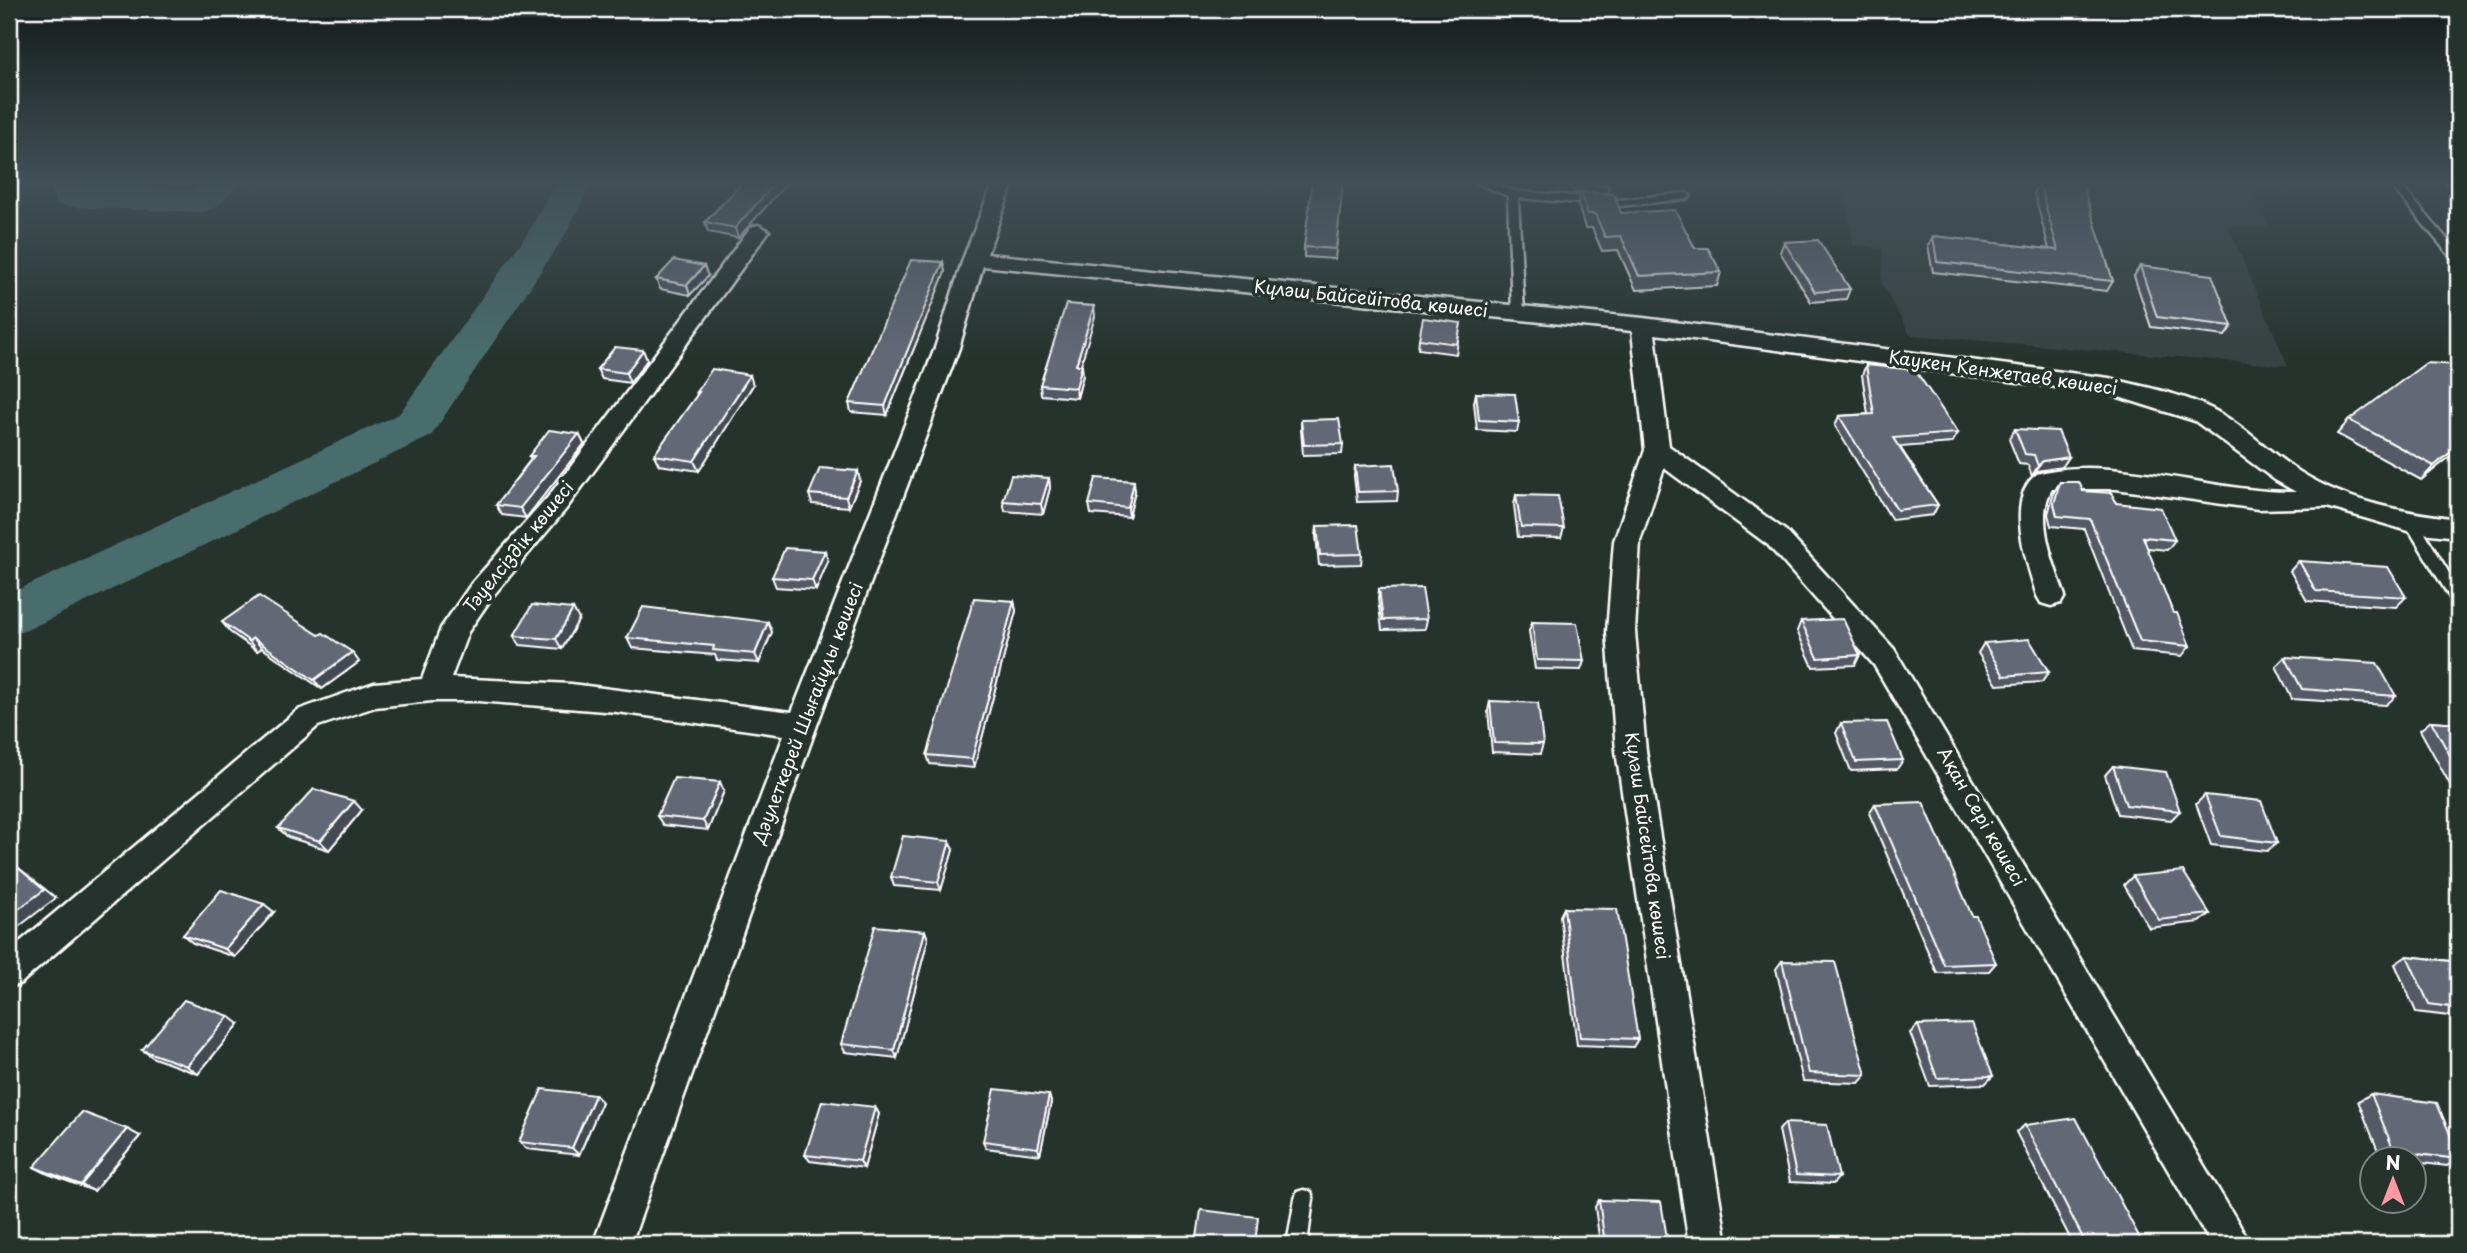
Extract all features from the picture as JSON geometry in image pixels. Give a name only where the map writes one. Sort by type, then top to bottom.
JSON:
[{"type":"street","name":"Тәуелсіздік көшесі","points":[[432,689],[455,628],[556,503],[750,241]]},
{"type":"street","name":"Дәулеткерей Шығайұлы көшесі","points":[[612,1244],[802,724],[947,348],[981,241]]},
{"type":"street","name":"Күләш Байсейітова көшесі","points":[[974,259],[1643,325]]},
{"type":"street","points":[[1643,325],[1657,450]]},
{"type":"street","name":"Каукен Кенжетаев көшесі","points":[[1643,325],[2109,386],[2163,400],[2204,415],[2284,474],[2328,498],[2370,513],[2412,523],[2458,528]]},
{"type":"street","name":"Күләш Байсейтова көшесі","points":[[1657,450],[1627,541],[1621,632],[1631,751],[1708,1244]]},
{"type":"street","name":"Ақан Сері көшесі","points":[[1657,450],[1777,538],[1884,657],[2232,1244]]},
{"type":"street","points":[[2051,596],[2035,548],[2033,529],[2033,505],[2038,486],[2046,480],[2108,479],[2287,503],[2328,498]]},
{"type":"street","points":[[9,972],[308,718],[374,695],[475,688],[802,724]]},
{"type":"lane","points":[[1515,241],[1517,313]]},
{"type":"lane","points":[[2443,241],[2458,259]]},
{"type":"lane","points":[[2412,523],[2458,599]]},
{"type":"lane","points":[[1297,1244],[1304,1199]]},
{"type":"shaded area","points":[[1852,241],[2235,241],[2288,366],[1910,335],[1882,284],[1883,249],[1853,245]]},
{"type":"building","points":[[1305,241],[1337,241],[1336,249],[1304,247]]},
{"type":"building","points":[[1623,241],[1692,241],[1695,248],[1708,248],[1721,272],[1639,276]]},
{"type":"building","points":[[1819,241],[1850,289],[1815,292],[1784,242]]},
{"type":"building","points":[[1934,241],[1982,241],[2058,250],[2056,241],[2100,241],[2113,281],[1937,262]]},
{"type":"building","points":[[674,260],[704,266],[687,285],[656,279]]},
{"type":"building","points":[[911,260],[943,262],[885,406],[849,403]]},
{"type":"building","points":[[2140,266],[2212,275],[2232,326],[2157,317]]},
{"type":"building","points":[[1066,304],[1094,306],[1076,365],[1082,365],[1076,388],[1040,385]]},
{"type":"building","points":[[1423,318],[1461,323],[1457,344],[1419,339]]},
{"type":"building","points":[[615,347],[643,350],[626,373],[597,369]]},
{"type":"building","points":[[2426,363],[2458,365],[2458,446],[2434,466],[2349,420]]},
{"type":"building","points":[[1866,365],[1915,370],[1958,433],[1893,438],[1938,505],[1897,510],[1839,416],[1874,414]]},
{"type":"building","points":[[712,369],[750,375],[694,461],[654,455],[699,392],[696,392]]},
{"type":"building","points":[[1476,393],[1515,394],[1519,422],[1479,420]]},
{"type":"building","points":[[1339,419],[1343,444],[1304,445],[1301,420]]},
{"type":"building","points":[[2015,429],[2058,431],[2069,457],[2043,461],[2038,466],[2034,455],[2025,454]]},
{"type":"building","points":[[549,430],[579,434],[520,508],[496,505],[534,456],[529,456]]},
{"type":"building","points":[[1394,464],[1398,491],[1358,492],[1355,466]]},
{"type":"building","points":[[820,468],[858,471],[846,497],[809,494]]},
{"type":"building","points":[[1011,475],[1049,478],[1041,504],[1003,501]]},
{"type":"building","points":[[1096,478],[1134,481],[1128,508],[1089,504]]},
{"type":"building","points":[[2060,482],[2079,482],[2083,491],[2112,493],[2116,503],[2161,508],[2175,540],[2143,537],[2173,613],[2177,613],[2190,646],[2140,641],[2090,519],[2057,516],[2054,504]]},
{"type":"building","points":[[1516,495],[1558,496],[1564,528],[1521,527]]},
{"type":"building","points":[[1358,525],[1362,554],[1320,555],[1317,526]]},
{"type":"building","points":[[785,548],[825,551],[812,580],[772,577]]},
{"type":"building","points":[[2299,561],[2388,567],[2406,597],[2316,591]]},
{"type":"building","points":[[1422,588],[1427,619],[1383,620],[1379,589]]},
{"type":"building","points":[[259,596],[319,635],[323,633],[352,652],[314,680],[253,638],[249,641],[222,622]]},
{"type":"building","points":[[974,598],[1014,601],[972,759],[927,755]]},
{"type":"building","points":[[532,605],[573,609],[556,639],[514,636]]},
{"type":"building","points":[[643,607],[768,622],[755,654],[713,650],[714,646],[627,638]]},
{"type":"building","points":[[1843,619],[1860,655],[1818,658],[1801,621]]},
{"type":"building","points":[[1532,622],[1577,623],[1584,661],[1537,660]]},
{"type":"building","points":[[2029,639],[2049,672],[2004,676],[1984,643]]},
{"type":"building","points":[[2285,657],[2377,663],[2396,696],[2302,689]]},
{"type":"building","points":[[1490,701],[1538,703],[1543,744],[1494,743]]},
{"type":"building","points":[[2431,721],[2458,723],[2458,770]]},
{"type":"building","points":[[1887,722],[1903,760],[1856,762],[1841,723]]},
{"type":"building","points":[[2113,766],[2166,772],[2180,811],[2126,805]]},
{"type":"building","points":[[674,778],[720,782],[703,821],[657,816]]},
{"type":"building","points":[[314,789],[354,801],[320,841],[278,828]]},
{"type":"building","points":[[2205,795],[2261,801],[2277,843],[2221,836]]},
{"type":"building","points":[[1923,802],[1972,916],[1976,916],[1996,963],[1944,965],[1875,804]]},
{"type":"building","points":[[903,836],[950,841],[938,882],[891,877]]},
{"type":"building","points":[[15,865],[44,890],[9,916],[9,869]]},
{"type":"building","points":[[2183,871],[2210,914],[2159,920],[2133,876]]},
{"type":"building","points":[[221,890],[264,904],[225,949],[183,935]]},
{"type":"building","points":[[1564,908],[1617,909],[1638,1039],[1580,1037]]},
{"type":"building","points":[[875,926],[925,931],[894,1050],[841,1044]]},
{"type":"building","points":[[2407,956],[2458,962],[2458,1008],[2429,1004]]},
{"type":"building","points":[[1782,961],[1835,962],[1866,1075],[1809,1073]]},
{"type":"building","points":[[184,1000],[229,1016],[187,1066],[142,1050]]},
{"type":"building","points":[[1972,1023],[1993,1076],[1937,1078],[1918,1025]]},
{"type":"building","points":[[542,1089],[595,1095],[572,1148],[519,1142]]},
{"type":"building","points":[[995,1089],[1049,1095],[1038,1148],[983,1141]]},
{"type":"building","points":[[2371,1094],[2437,1103],[2458,1153],[2458,1159],[2428,1155],[2428,1144],[2391,1144]]},
{"type":"building","points":[[822,1101],[875,1107],[860,1161],[805,1155]]},
{"type":"building","points":[[82,1112],[127,1129],[81,1185],[34,1167]]},
{"type":"building","points":[[2076,1118],[2143,1244],[2086,1244],[2025,1125]]},
{"type":"building","points":[[1785,1123],[1827,1125],[1839,1177],[1796,1175]]},
{"type":"building","points":[[1599,1200],[1661,1202],[1668,1244],[1605,1244]]},
{"type":"building","points":[[1201,1210],[1258,1217],[1255,1244],[1196,1244]]},
{"type":"waterway","points":[[9,616],[415,425],[542,241]]}]
